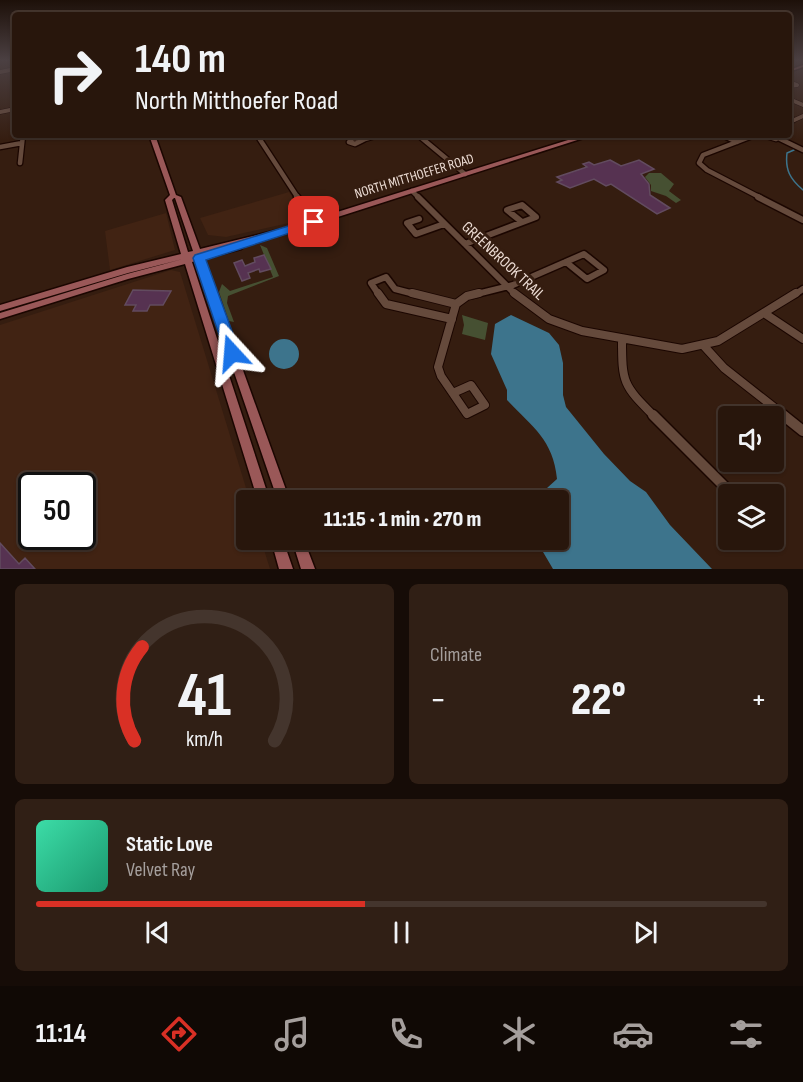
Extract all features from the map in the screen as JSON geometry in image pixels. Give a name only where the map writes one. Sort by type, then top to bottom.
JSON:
[{"type":"main road","points":[[153,138],[173,196]]},
{"type":"main road","name":"NORTH MITTHOEFER ROAD","points":[[0,316],[198,254],[238,247],[246,242],[580,138]]},
{"type":"main road","points":[[173,196],[178,197],[280,490]]},
{"type":"main road","points":[[173,196],[168,200],[260,490]]},
{"type":"main road","name":"NORTH MITTHOEFER ROAD","points":[[0,308],[105,276],[186,258]]},
{"type":"main road","points":[[65,296],[75,289],[101,281],[105,276]]},
{"type":"main road","points":[[280,550],[286,569]]},
{"type":"main road","points":[[301,550],[308,569]]},
{"type":"street","points":[[20,163],[22,138]]},
{"type":"street","points":[[258,138],[314,222]]},
{"type":"street","points":[[422,138],[465,174]]},
{"type":"street","points":[[728,138],[737,142]]},
{"type":"street","points":[[747,138],[703,155],[699,158],[699,163],[707,170],[803,220]]},
{"type":"street","points":[[771,138],[803,150]]},
{"type":"street","points":[[777,138],[784,142]]},
{"type":"street","points":[[0,147],[22,143]]},
{"type":"street","name":"GREENBROOK TRAIL","points":[[412,192],[506,286],[530,307],[549,319],[579,330],[668,348],[704,346]]},
{"type":"street","points":[[419,219],[407,223],[416,234],[444,224]]},
{"type":"street","points":[[465,244],[522,222]]},
{"type":"street","points":[[453,393],[441,376],[438,358],[456,304],[467,296],[506,286],[584,254],[604,270],[587,279],[566,262]]},
{"type":"street","points":[[452,319],[386,304],[371,283],[386,278],[395,289],[456,304]]},
{"type":"street","points":[[803,289],[718,341],[704,346],[724,368],[803,431]]},
{"type":"street","points":[[764,313],[803,339]]},
{"type":"street","points":[[622,339],[622,373],[631,393],[722,484]]},
{"type":"shaded area","points":[[289,192],[307,219],[226,237],[208,235],[200,218]]},
{"type":"shaded area","points":[[166,213],[175,250],[110,270],[105,231]]},
{"type":"shaded area","points":[[171,270],[180,272],[247,490],[236,490],[236,550],[264,550],[270,569],[0,569],[0,325]]},
{"type":"green space","points":[[649,173],[661,173],[674,184],[669,191],[681,200],[676,203],[666,196],[651,191],[651,185],[645,177]]},
{"type":"green space","points":[[260,245],[267,248],[279,276],[228,296],[227,303],[234,322],[229,321],[219,292],[222,284],[230,291],[273,277]]},
{"type":"green space","points":[[462,315],[488,323],[485,340],[462,334],[464,325]]},
{"type":"water","points":[[511,315],[549,333],[559,345],[563,363],[563,395],[566,407],[604,454],[630,481],[646,492],[670,525],[712,569],[553,569],[542,550],[569,550],[569,490],[543,490],[557,479],[555,465],[540,435],[507,400],[507,390],[491,354],[495,324]]},
{"type":"water","points":[[284,339],[295,343],[299,354],[295,365],[284,369],[273,365],[269,354],[273,343]]},
{"type":"building","points":[[610,160],[621,166],[639,160],[654,169],[641,174],[649,184],[650,195],[670,208],[657,214],[611,184],[606,186],[594,179],[570,188],[557,182],[562,180],[557,177],[587,167],[583,164],[589,162],[594,165]]},
{"type":"building","points":[[264,255],[271,269],[260,272],[259,269],[248,273],[250,278],[242,281],[234,263],[242,260],[245,266],[255,262],[254,258]]},
{"type":"building","points":[[133,290],[171,291],[163,305],[150,305],[147,311],[133,311],[136,305],[125,305]]},
{"type":"building","points":[[0,543],[19,564],[25,558],[35,569],[0,569]]},
{"type":"waterway","points":[[794,150],[787,153],[788,169],[792,178],[803,190]]},
{"type":"route","points":[[232,353],[199,258],[314,222]]}]
